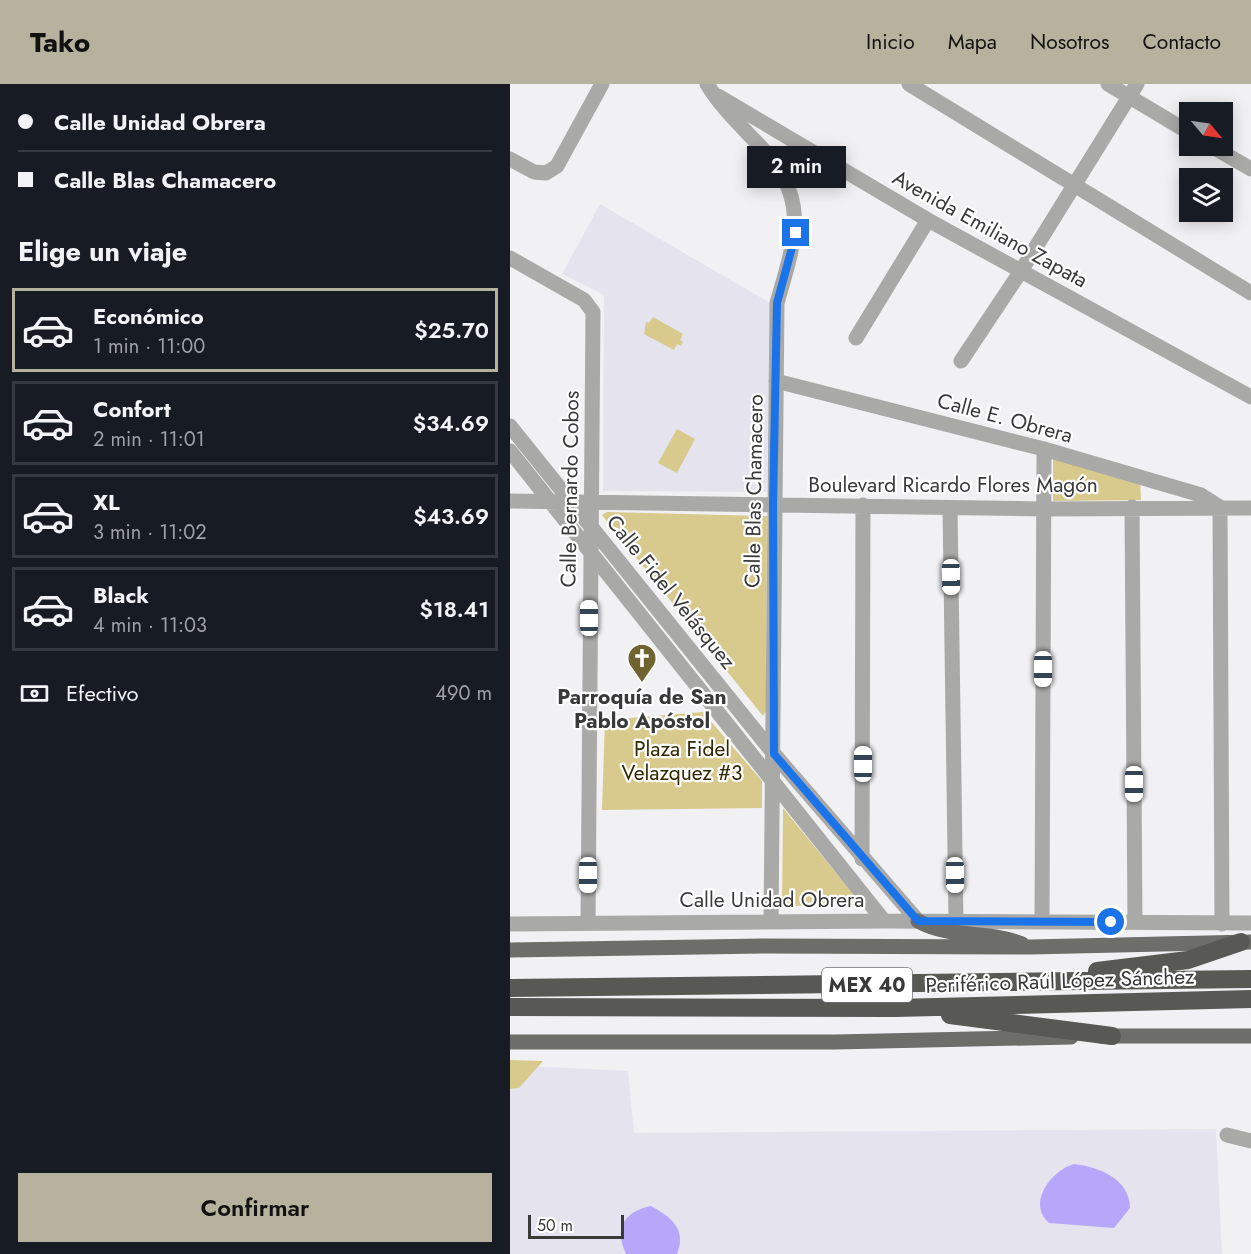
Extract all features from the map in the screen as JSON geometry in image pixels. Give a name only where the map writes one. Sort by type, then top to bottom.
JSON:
[{"type":"highway","points":[[999,984],[1188,960],[1246,942]]},
{"type":"highway","name":"Periférico Raúl López Sánchez","points":[[510,988],[999,984],[1251,979]]},
{"type":"highway","name":"Periférico Raúl López Sánchez","points":[[510,1007],[895,1008],[1251,999]]},
{"type":"highway","points":[[895,1008],[1112,1036]]},
{"type":"main road","points":[[918,921],[936,930],[994,934],[1030,947]]},
{"type":"main road","name":"Periférico Raúl López Sánchez","points":[[510,950],[765,946],[1030,947],[1246,942]]},
{"type":"main road","points":[[510,1042],[835,1042],[1112,1036],[1251,1036]]},
{"type":"street","points":[[510,159],[534,172],[546,173],[557,165],[602,84]]},
{"type":"street","points":[[1108,84],[1133,91],[1179,125]]},
{"type":"street","points":[[916,86],[1251,293]]},
{"type":"street","name":"Avenida Emiliano Zapata","points":[[709,88],[928,220],[1251,397]]},
{"type":"street","name":"Calle Blas Chamacero","points":[[709,88],[727,113],[770,159],[789,193],[795,212],[796,233],[777,303],[773,505],[774,781],[771,922]]},
{"type":"street","points":[[961,361],[1021,271],[1133,91]]},
{"type":"street","points":[[1228,156],[1251,169]]},
{"type":"street","points":[[856,338],[928,220]]},
{"type":"street","name":"Calle Bernardo Cobos","points":[[510,258],[584,300],[591,309],[594,324],[589,502],[588,922]]},
{"type":"street","name":"Calle E. Obrera","points":[[776,381],[1044,449],[1201,495],[1220,507]]},
{"type":"street","name":"Calle Fidel Velásquez","points":[[510,426],[568,501],[774,754],[862,859],[918,921]]},
{"type":"street","points":[[1042,921],[1044,449]]},
{"type":"street","name":"Calle Fidel Velásquez","points":[[510,451],[885,921]]},
{"type":"street","name":"Boulevard Ricardo Flores Magón","points":[[510,501],[1044,509],[1251,508]]},
{"type":"street","points":[[862,859],[863,505]]},
{"type":"street","points":[[1131,507],[1135,922]]},
{"type":"street","points":[[1220,507],[1222,924]]},
{"type":"street","points":[[950,508],[956,921]]},
{"type":"street","name":"Calle Unidad Obrera","points":[[510,924],[885,921],[1251,923]]},
{"type":"street","points":[[1227,1135],[1251,1141]]},
{"type":"shaded area","points":[[600,204],[770,303],[767,492],[603,491],[604,295],[562,274]]},
{"type":"shaded area","points":[[510,1065],[628,1071],[634,1133],[1216,1129],[1222,1254],[510,1254]]},
{"type":"shaded area","points":[[1074,1164],[1103,1172],[1119,1182],[1125,1189],[1130,1208],[1114,1228],[1049,1223],[1043,1215],[1040,1206],[1045,1188],[1058,1173]]},
{"type":"shaded area","points":[[651,1206],[671,1219],[675,1225],[680,1238],[677,1254],[626,1254],[621,1237],[623,1223],[634,1213]]},
{"type":"green space","points":[[653,317],[683,334],[680,340],[683,342],[681,346],[677,344],[674,350],[644,334],[646,322],[649,323]]},
{"type":"green space","points":[[677,429],[695,439],[677,473],[658,463]]},
{"type":"green space","points":[[1053,458],[1140,479],[1141,500],[1053,501]]},
{"type":"green space","points":[[607,512],[767,516],[766,711],[763,716],[605,519],[602,515]]},
{"type":"green space","name":"Plaza Fidel Velazquez #3","points":[[703,712],[762,781],[762,808],[602,810],[605,720]]},
{"type":"green space","points":[[783,808],[862,905],[782,906]]},
{"type":"green space","points":[[510,1060],[543,1061],[519,1088],[510,1089]]},
{"type":"place","name":"Parroquía de San Pablo Apóstol","points":[[642,684]]},
{"type":"route","points":[[796,233],[777,303],[773,505],[774,754],[862,859],[918,921],[1111,922]]}]
